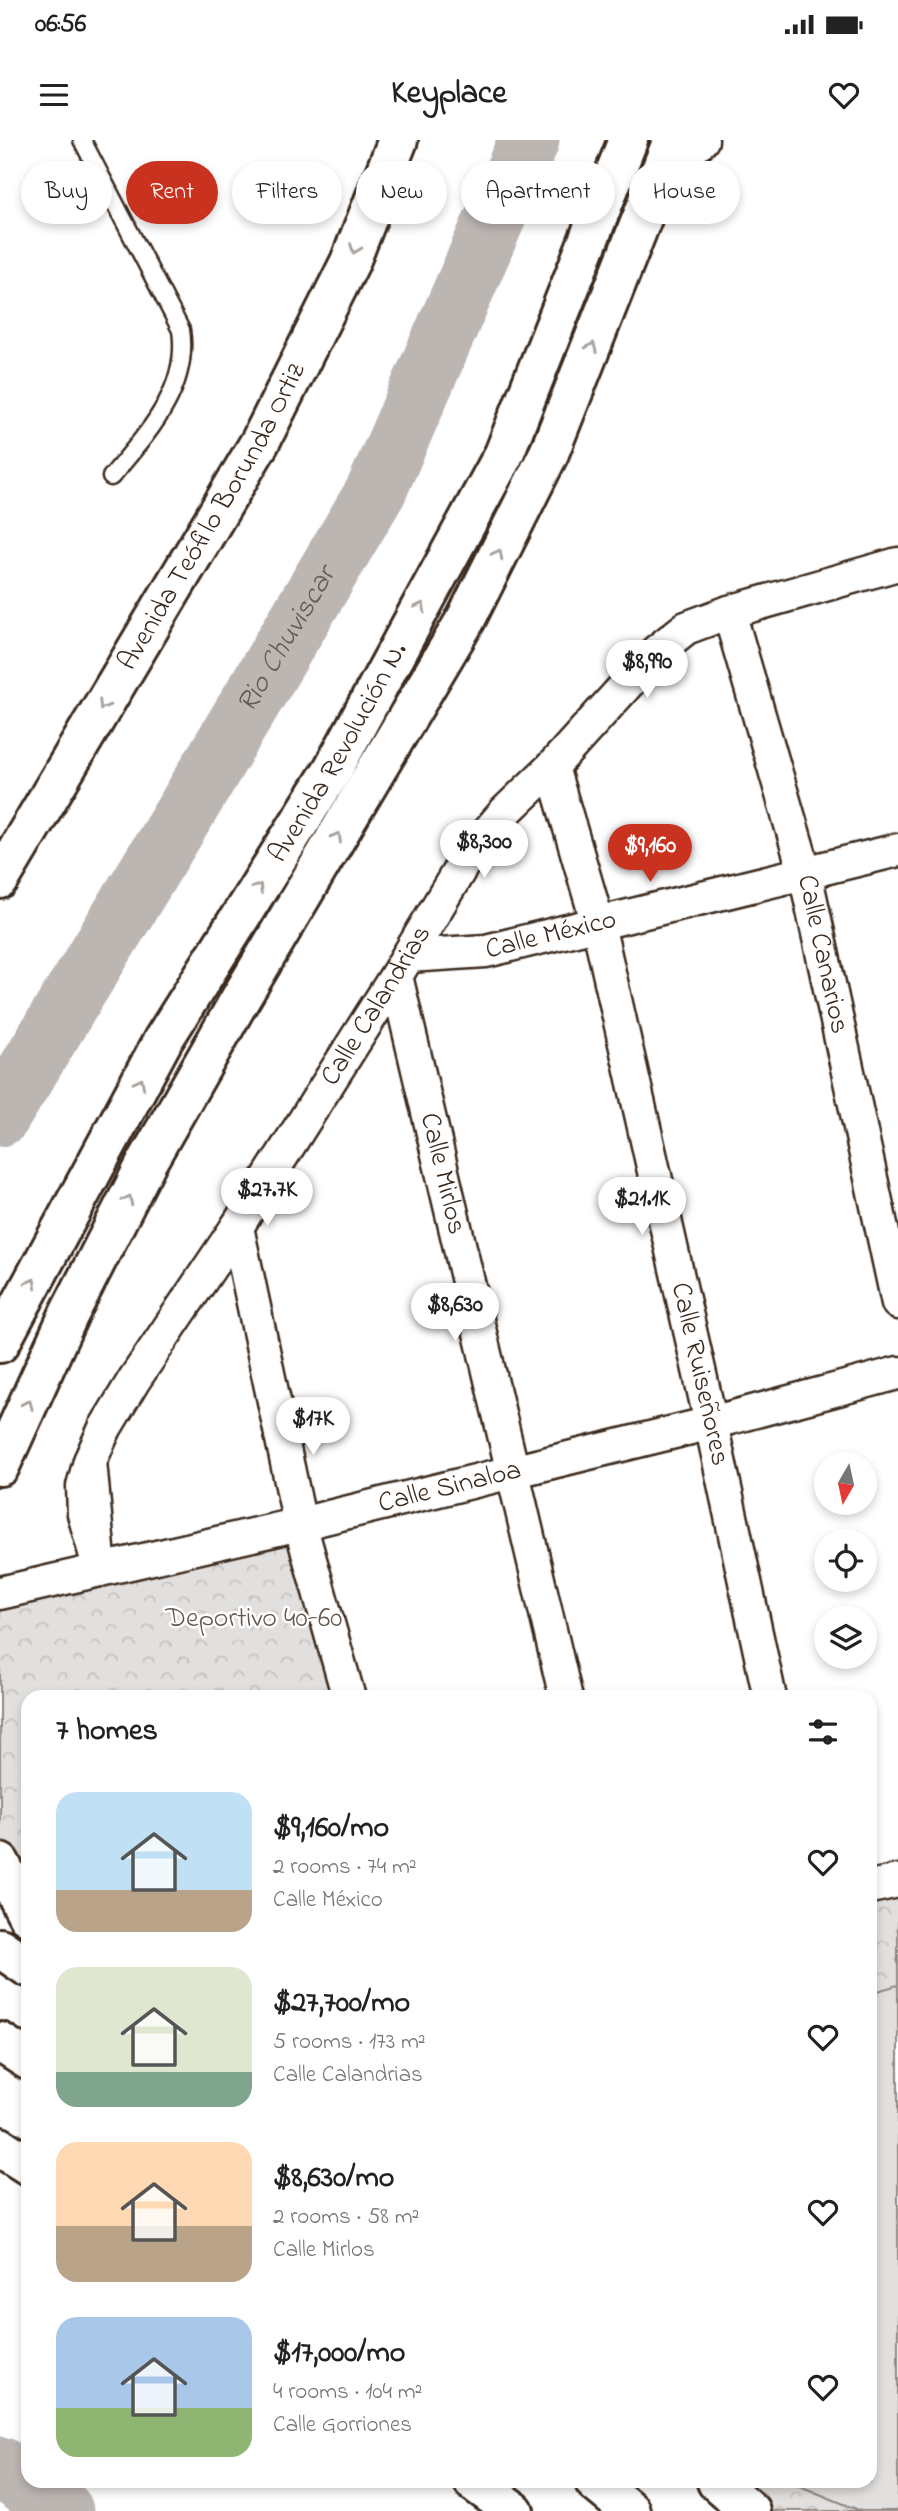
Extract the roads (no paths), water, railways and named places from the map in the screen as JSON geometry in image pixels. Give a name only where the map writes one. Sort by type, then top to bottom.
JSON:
[{"type":"main road","name":"Avenida Teófilo Borunda Ortiz","points":[[0,879],[260,442],[350,262],[398,140]]},
{"type":"main road","name":"Avenida Revolución N.","points":[[0,1343],[163,1040],[333,769],[503,454],[628,140]]},
{"type":"main road","points":[[665,161],[673,140]]},
{"type":"main road","points":[[0,1466],[69,1314],[129,1197],[239,1001],[466,618],[549,453],[640,224]]},
{"type":"main road","points":[[0,1863],[21,1903]]},
{"type":"main road","points":[[0,1948],[21,1962]]},
{"type":"main road","points":[[0,2042],[21,2056]]},
{"type":"main road","points":[[0,2147],[21,2160]]},
{"type":"main road","points":[[482,2488],[514,2511]]},
{"type":"main road","points":[[602,2488],[630,2511]]},
{"type":"main road","points":[[724,2488],[750,2511]]},
{"type":"street","points":[[679,161],[702,140]]},
{"type":"street","name":"Calle Calandrias","points":[[100,1570],[90,1461],[105,1428],[134,1380],[237,1227],[402,966],[469,854],[506,811],[552,768],[657,651],[686,628],[729,612],[898,564]]},
{"type":"street","name":"Calle Canarios","points":[[729,612],[805,873],[898,1303]]},
{"type":"street","name":"Calle Ruiseñores","points":[[552,768],[598,925],[768,1690]]},
{"type":"street","name":"Calle México","points":[[402,966],[486,951],[598,925],[898,850]]},
{"type":"street","name":"Calle Mirlos","points":[[402,966],[512,1470],[564,1690]]},
{"type":"street","points":[[237,1227],[300,1524],[347,1690]]},
{"type":"street","name":"Calle Sinaloa","points":[[0,1593],[300,1524],[711,1423],[898,1373]]},
{"type":"street","points":[[877,1886],[898,1881]]},
{"type":"lane","points":[[82,140],[181,330],[183,340],[179,372],[171,395],[151,429],[111,477]]},
{"type":"waterway","name":"Rio Chuviscar","points":[[0,1116],[376,491],[529,140]]},
{"type":"waterway","points":[[0,2467],[21,2482]]},
{"type":"waterway","points":[[30,2488],[63,2511]]},
{"type":"park label","name":"Deportivo 40-60","points":[[254,1619]]}]
